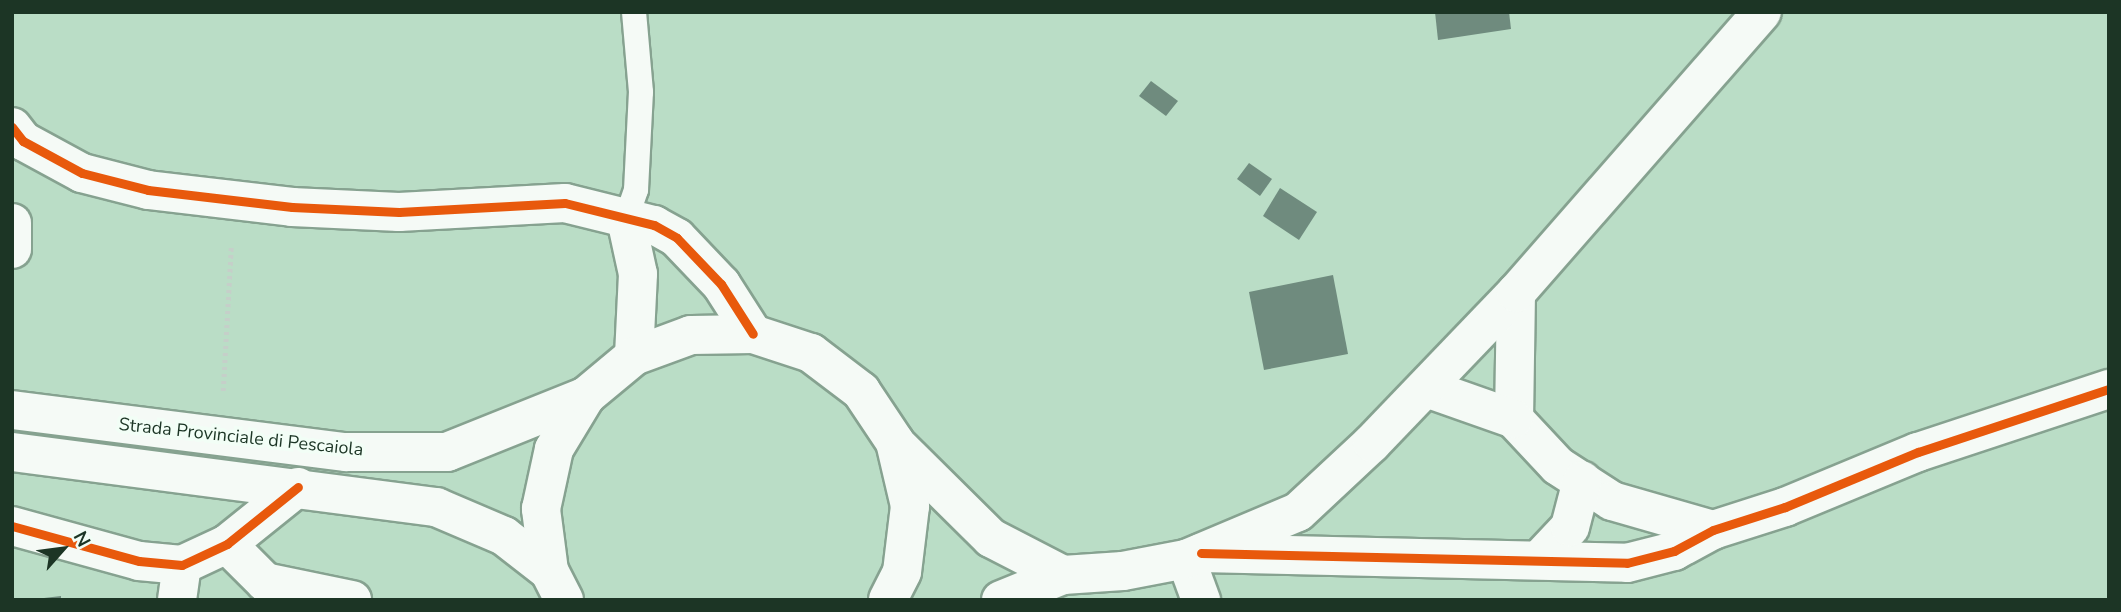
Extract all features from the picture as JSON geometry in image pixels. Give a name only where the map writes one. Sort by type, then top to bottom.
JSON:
[{"type":"main road","points":[[1002,600],[1063,575],[1123,571],[1194,556],[1298,512],[1426,388],[1516,293],[1762,12]]},
{"type":"main road","points":[[12,127],[23,141],[82,173],[148,190],[292,207],[399,212],[565,203],[654,225],[677,238],[721,284],[753,334]]},
{"type":"main road","points":[[626,219],[638,274],[634,356]]},
{"type":"main road","points":[[12,223],[12,250]]},
{"type":"main road","points":[[1514,419],[1516,293]]},
{"type":"main road","points":[[556,585],[541,509],[554,449],[586,396],[634,356],[691,335],[753,334],[811,353],[861,391],[895,442],[991,538],[1063,575]]},
{"type":"main road","points":[[1426,388],[1514,419],[1558,466],[1612,501],[1713,530]]},
{"type":"main road","points":[[1194,556],[1627,563],[1674,551],[1713,530],[1785,507],[1918,452],[2109,389]]},
{"type":"main road","name":"Strada Provinciale di Pescaiola","points":[[12,410],[346,452],[447,452],[586,396]]},
{"type":"main road","points":[[888,600],[902,572],[910,506],[895,442]]},
{"type":"main road","points":[[12,452],[436,507],[505,536],[556,585]]},
{"type":"main road","points":[[1539,560],[1570,527],[1581,481]]},
{"type":"main road","points":[[12,526],[139,561],[180,582],[298,487]]},
{"type":"main road","points":[[227,544],[265,582],[352,600]]},
{"type":"main road","points":[[1194,556],[1201,600]]},
{"type":"lane","points":[[626,219],[636,190],[641,92],[634,12]]},
{"type":"path","points":[[217,437],[229,332],[231,244],[239,239]]},
{"type":"building","points":[[1435,12],[1509,12],[1511,29],[1438,40]]},
{"type":"building","points":[[1151,81],[1178,101],[1166,116],[1139,96]]},
{"type":"building","points":[[1249,163],[1272,179],[1260,196],[1237,179]]},
{"type":"building","points":[[1280,188],[1317,212],[1299,240],[1263,216]]},
{"type":"building","points":[[1333,275],[1348,354],[1264,370],[1249,292]]},
{"type":"building","points":[[61,596],[61,600],[44,600],[44,598]]},
{"type":"cycle path","points":[[12,127],[23,141],[82,173],[148,190],[292,207],[399,212],[565,203],[654,225],[677,238],[721,284],[753,334]]},
{"type":"cycle path","points":[[1201,553],[1627,563],[1674,551],[1713,530],[1785,507],[1918,452],[2109,389]]},
{"type":"cycle path","points":[[12,526],[139,561],[182,565],[227,544],[298,487]]}]
